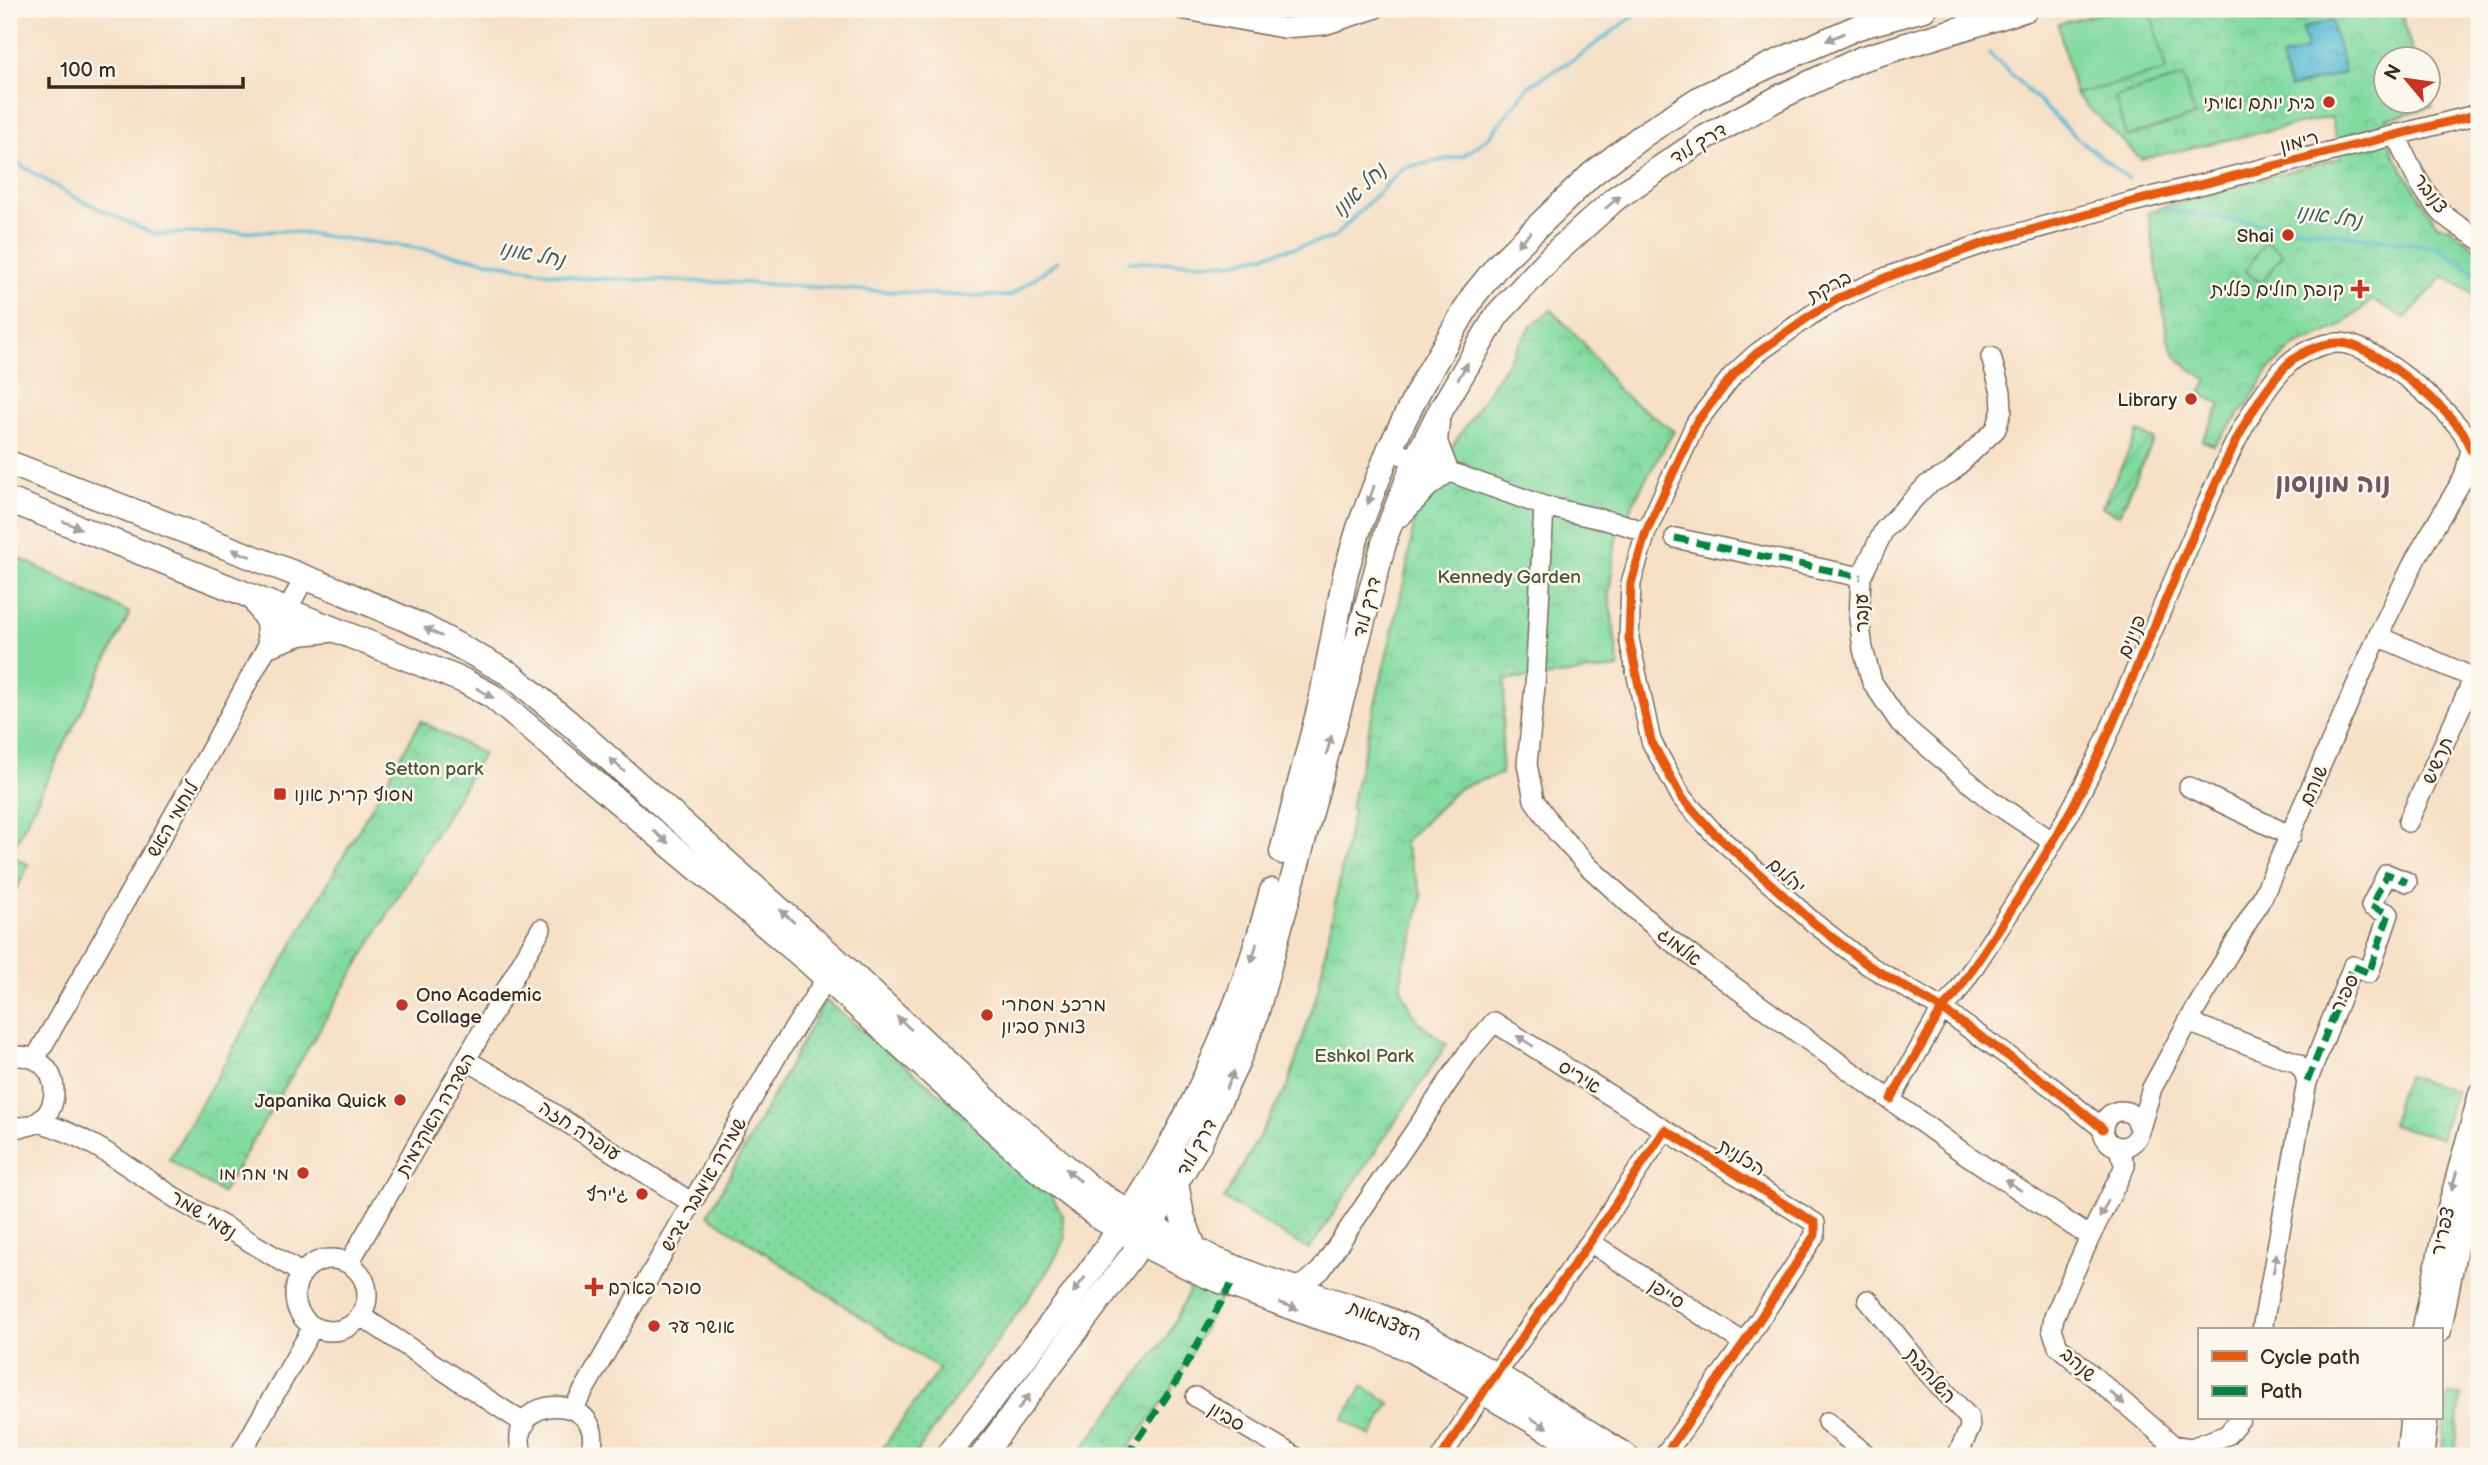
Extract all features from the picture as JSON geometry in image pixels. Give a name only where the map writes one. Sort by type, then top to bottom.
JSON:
[{"type":"main road","name":"דרך לוד","points":[[982,1456],[1109,1289],[1223,1038],[1247,976],[1270,898],[1317,719],[1346,571],[1375,484],[1422,384],[1474,295],[1508,256],[1592,174],[1645,134],[1700,98],[1858,27],[1924,9]]},
{"type":"main road","name":"דרך לוד","points":[[947,1456],[1092,1268],[1135,1228],[1176,1183],[1218,1107],[1255,1018],[1387,532],[1416,459],[1438,415],[1497,315],[1524,284],[1616,198],[1706,137],[1861,59],[2026,9]]},
{"type":"main road","points":[[1387,532],[1406,504],[1446,471],[1435,442],[1438,415]]},
{"type":"main road","points":[[9,463],[305,577],[424,627],[510,674],[569,723],[832,970],[1135,1228]]},
{"type":"main road","points":[[9,500],[464,681],[492,696],[800,955],[832,970],[852,1001],[1038,1170],[1081,1204],[1135,1228]]},
{"type":"main road","points":[[253,597],[268,622],[271,644],[300,633],[331,630]]},
{"type":"main road","points":[[1109,1289],[1145,1268],[1187,1256],[1176,1183]]},
{"type":"main road","name":"העצמאות","points":[[1135,1228],[1187,1256],[1231,1285],[1393,1342],[1490,1383],[1626,1456]]},
{"type":"main road","name":"העצמאות","points":[[1187,1256],[1294,1287],[1402,1325],[1593,1456]]},
{"type":"street","points":[[1181,9],[1283,28],[1324,25],[1374,9]]},
{"type":"street","name":"רימון","points":[[2128,203],[2479,114]]},
{"type":"street","name":"צנובר","points":[[2397,134],[2420,182],[2437,206],[2479,239]]},
{"type":"street","name":"ברקת","points":[[1646,532],[1696,424],[1718,394],[1733,375],[1756,354],[1811,315],[1839,298],[1987,242],[2128,203]]},
{"type":"street","name":"פנינים","points":[[1891,1100],[1942,1009],[1956,994],[2078,798],[2220,474],[2249,419],[2288,364],[2308,351],[2329,344],[2342,343],[2364,350],[2401,372],[2473,452]]},
{"type":"street","name":"ענבר","points":[[1991,356],[2001,392],[2002,410],[1996,429],[1951,473],[1927,485],[1884,530],[1861,577],[1859,618],[1863,649],[1872,682],[1900,723],[1989,799],[2053,842]]},
{"type":"street","points":[[1389,450],[1544,506],[1646,532]]},
{"type":"street","name":"שוהם","points":[[2138,1135],[2152,1088],[2263,896],[2378,636],[2473,452]]},
{"type":"street","name":"אלמוג","points":[[1544,506],[1535,686],[1527,764],[1534,800],[1556,831],[1589,867],[1667,938],[1958,1149],[2090,1237]]},
{"type":"street","name":"יהלום","points":[[1646,532],[1631,583],[1629,639],[1651,741],[1682,798],[1712,831],[1814,923],[1868,965],[1942,1009],[2076,1107],[2112,1118]]},
{"type":"street","points":[[1675,538],[1861,577]]},
{"type":"street","name":"לוחמי האש","points":[[35,1059],[271,644],[305,577]]},
{"type":"street","name":"תרשיש","points":[[2378,636],[2474,678],[2408,822]]},
{"type":"street","points":[[2189,787],[2291,836]]},
{"type":"street","name":"ספיר","points":[[2307,1082],[2353,967],[2369,973],[2389,914],[2371,905],[2387,874],[2407,882]]},
{"type":"street","name":"השדרה האקדמית","points":[[349,1263],[541,929]]},
{"type":"street","points":[[800,955],[814,979],[811,1003]]},
{"type":"street","name":"שמירה אימבר גדיש","points":[[573,1409],[779,1052],[832,970]]},
{"type":"street","points":[[811,1003],[831,991],[852,1001]]},
{"type":"street","name":"איריס","points":[[1321,1270],[1467,1054],[1494,1022],[1665,1130]]},
{"type":"street","points":[[2188,1022],[2297,1063],[2307,1082],[2262,1328]]},
{"type":"street","points":[[9,1057],[26,1056],[35,1059],[50,1073],[54,1083],[54,1098],[48,1113],[38,1122],[26,1127],[9,1126]]},
{"type":"street","name":"עופרה חזה","points":[[466,1060],[692,1203]]},
{"type":"street","name":"שוהם","points":[[2112,1118],[2152,1088]]},
{"type":"street","name":"צפריר","points":[[2422,1328],[2443,1223],[2479,1092]]},
{"type":"street","name":"נעמי שמר","points":[[54,1098],[65,1114],[107,1152]]},
{"type":"street","points":[[2134,1117],[2138,1123],[2138,1135],[2130,1144],[2118,1147],[2107,1141],[2112,1118],[2134,1117]]},
{"type":"street","name":"נעמי שמר","points":[[38,1122],[59,1127],[107,1152],[181,1201],[302,1274]]},
{"type":"street","points":[[1441,1456],[1665,1130]]},
{"type":"street","name":"הכלנית","points":[[1664,1456],[1744,1343],[1815,1235],[1815,1223],[1665,1130]]},
{"type":"street","name":"שנהב","points":[[2118,1147],[2126,1166],[2054,1317],[2052,1329],[2059,1346],[2173,1445],[2191,1448],[2227,1435],[2239,1420]]},
{"type":"street","name":"צפריר","points":[[2442,1328],[2459,1235],[2479,1154]]},
{"type":"street","name":"סייפן","points":[[1590,1242],[1744,1343]]},
{"type":"street","points":[[329,1259],[349,1263],[363,1278],[367,1287],[366,1307],[361,1316],[344,1330],[323,1331],[313,1327],[305,1320],[295,1303],[297,1283],[302,1274],[319,1261],[329,1259]]},
{"type":"street","points":[[1294,1287],[1307,1282],[1321,1270]]},
{"type":"street","points":[[1321,1270],[1322,1287],[1329,1299]]},
{"type":"street","name":"השלהבת","points":[[1868,1300],[1920,1364],[1969,1418],[1970,1429],[1957,1456]]},
{"type":"street","points":[[361,1316],[525,1424]]},
{"type":"street","points":[[239,1456],[313,1327]]},
{"type":"street","name":"סביון","points":[[1196,1397],[1294,1456]]},
{"type":"street","points":[[523,1456],[520,1438],[525,1424],[535,1412],[554,1405],[573,1409],[589,1426],[592,1437],[589,1456]]},
{"type":"street","points":[[2406,1456],[2410,1420]]},
{"type":"street","points":[[2424,1456],[2428,1420]]},
{"type":"street","points":[[1828,1422],[1868,1456]]},
{"type":"green space","points":[[2120,9],[2150,9],[2166,71],[2075,94],[2058,24]]},
{"type":"green space","points":[[2150,9],[2401,9],[2411,46],[2372,46],[2372,116],[2398,116],[2386,119],[2393,153],[2437,225],[2448,227],[2479,251],[2479,298],[2444,276],[2405,318],[2373,300],[2341,326],[2293,347],[2268,371],[2248,404],[2214,445],[2202,441],[2221,405],[2200,393],[2208,380],[2184,364],[2168,340],[2148,212],[2235,185],[2341,158],[2331,117],[2141,159],[2075,94],[2165,71]]},
{"type":"green space","points":[[2183,77],[2195,116],[2126,137],[2115,97]]},
{"type":"green space","points":[[2266,242],[2283,254],[2262,283],[2245,271]]},
{"type":"green space","name":"Kennedy Garden","points":[[1551,310],[1582,341],[1620,392],[1674,431],[1616,538],[1609,595],[1619,668],[1505,680],[1501,774],[1459,788],[1404,842],[1422,896],[1413,939],[1403,964],[1401,989],[1418,1022],[1447,1044],[1309,1250],[1224,1199],[1288,1085],[1318,990],[1353,811],[1350,809],[1405,578],[1418,499],[1531,326]]},
{"type":"green space","points":[[2138,432],[2154,439],[2119,515],[2102,507]]},
{"type":"green space","points":[[9,553],[130,613],[10,855],[29,865],[9,903]]},
{"type":"green space","name":"Setton park","points":[[421,721],[483,754],[222,1193],[169,1160]]},
{"type":"green space","points":[[825,1000],[1010,1151],[1050,1193],[1062,1214],[1065,1240],[1047,1272],[914,1456],[877,1456],[939,1369],[708,1215]]},
{"type":"green space","points":[[2407,1076],[2455,1091],[2441,1138],[2392,1125],[2398,1096]]},
{"type":"green space","points":[[1197,1275],[1221,1297],[1170,1392],[1123,1456],[1077,1456],[1168,1335]]},
{"type":"green space","points":[[1363,1386],[1390,1403],[1371,1436],[1343,1419]]},
{"type":"green space","points":[[2448,1395],[2461,1395],[2455,1453],[2462,1456],[2441,1456]]},
{"type":"water","points":[[2331,20],[2345,73],[2289,88],[2281,57],[2307,50],[2302,29]]},
{"type":"waterway","name":"נחל אונו","points":[[1129,262],[1232,263],[1333,238],[1403,168],[1463,156],[1489,137],[1530,85],[1579,56],[1643,9]]},
{"type":"waterway","name":"נחל אונו","points":[[1989,53],[2076,137],[2129,179]]},
{"type":"waterway","name":"נחל אונו","points":[[9,158],[70,195],[154,234],[287,231],[417,248],[578,278],[1010,296],[1058,261]]},
{"type":"waterway","name":"נחל אונו","points":[[2166,209],[2437,247],[2479,275]]},
{"type":"marked path","points":[[1675,538],[1861,577]]},
{"type":"marked path","points":[[2307,1082],[2353,966],[2369,973],[2389,914],[2371,906],[2387,874],[2407,882]]},
{"type":"marked path","points":[[1126,1456],[1175,1384],[1231,1285]]},
{"type":"cycle path","points":[[2103,1129],[2053,1088],[1942,1009],[1868,965],[1814,923],[1712,831],[1682,798],[1651,741],[1629,639],[1631,583],[1646,532],[1696,423],[1733,375],[1756,354],[1839,298],[1887,277],[1988,242],[2128,203],[2479,114]]},
{"type":"cycle path","points":[[1891,1099],[1942,1009],[1956,994],[1996,933],[2071,809],[2104,744],[2224,466],[2259,401],[2287,365],[2298,356],[2326,344],[2354,346],[2388,364],[2423,391],[2462,431],[2471,450]]},
{"type":"cycle path","points":[[1442,1456],[1665,1130],[1815,1223],[1815,1235],[1744,1343],[1664,1456]]},
{"type":"place","name":"בית יותם ואיתי","points":[[2329,102]]},
{"type":"place","name":"Shai","points":[[2288,235]]},
{"type":"place","name":"קופת חולים כללית","points":[[2360,289]]},
{"type":"place","name":"Library","points":[[2191,399]]},
{"type":"place","name":"מסוף קרית אונו","points":[[280,794]]},
{"type":"place","name":"Ono Academic Collage","points":[[402,1005]]},
{"type":"place","name":"מרכז מסחרי צומת סביון","points":[[987,1015]]},
{"type":"place","name":"Japanika Quick","points":[[400,1100]]},
{"type":"place","name":"מי מה מו","points":[[303,1173]]},
{"type":"place","name":"ג'ירף","points":[[642,1194]]},
{"type":"place","name":"סופר פארם","points":[[594,1287]]},
{"type":"place","name":"אושר עד","points":[[654,1326]]},
{"type":"district","name":"נוה מונוסון","points":[[2333,483]]},
{"type":"park label","name":"Eshkol Park","points":[[1364,1055]]}]
